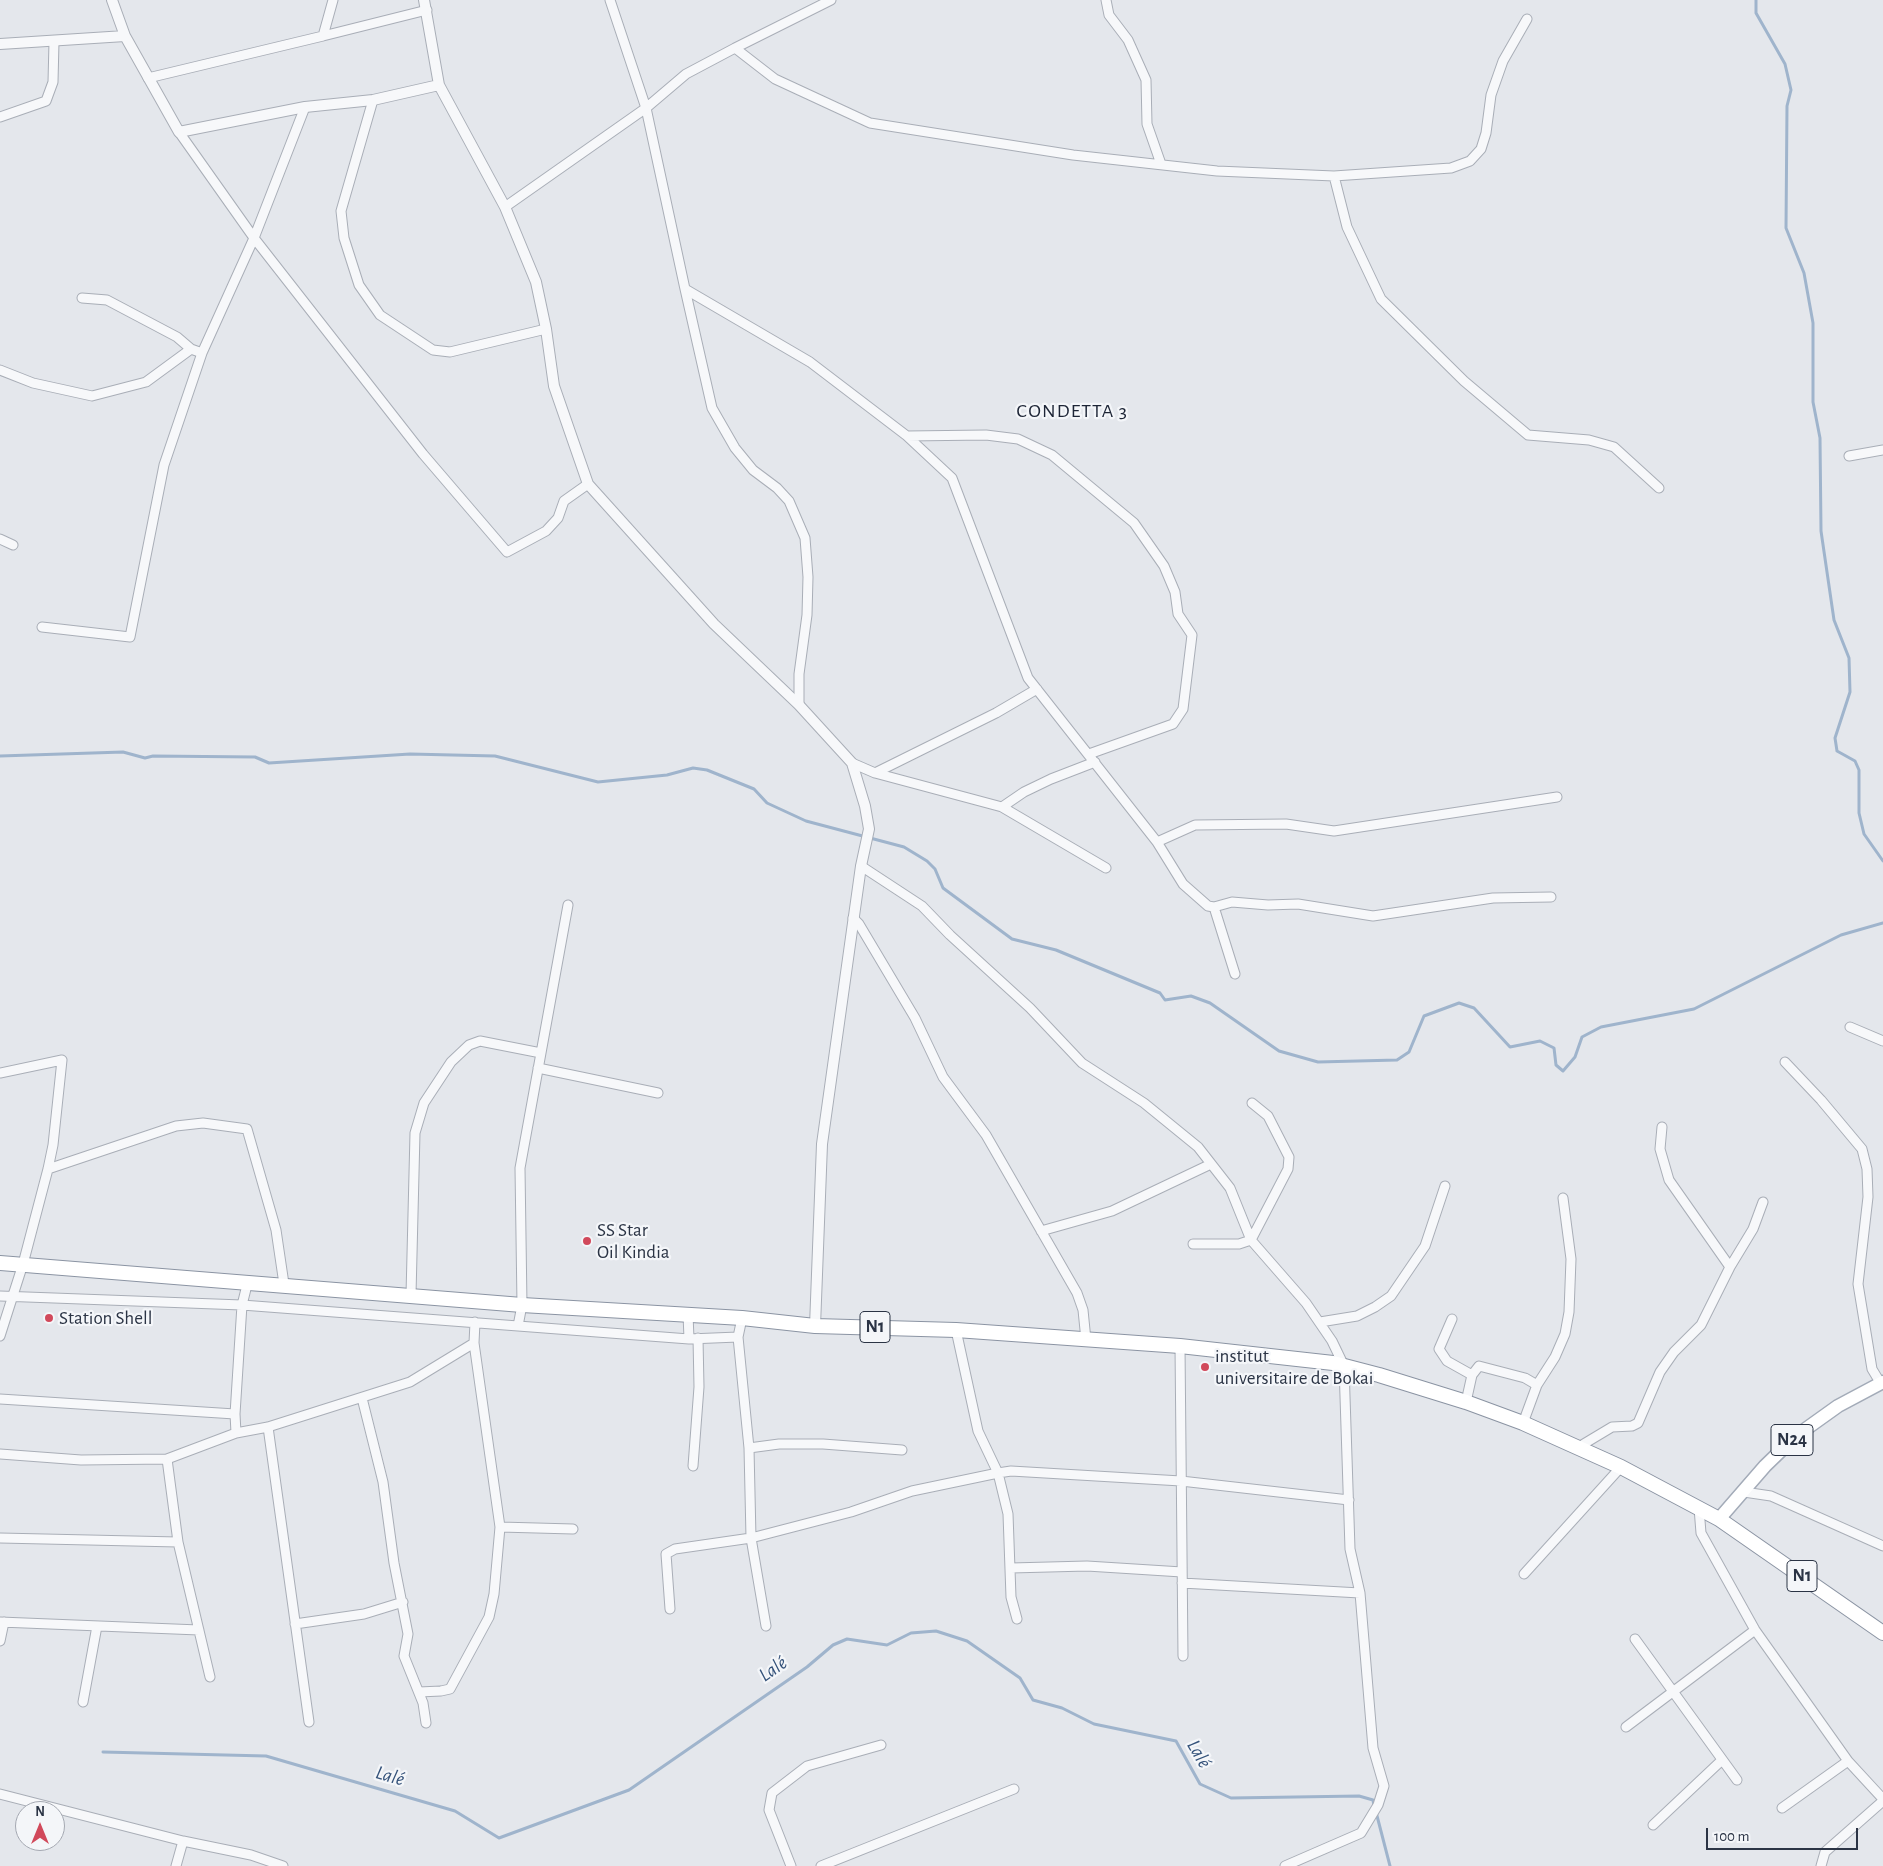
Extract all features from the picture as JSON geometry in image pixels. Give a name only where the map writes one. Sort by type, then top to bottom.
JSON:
[{"type":"highway","name":"N1","points":[[0,1263],[248,1281],[522,1305],[742,1318],[815,1326],[956,1330],[1180,1346],[1344,1366],[1466,1402],[1523,1423],[1621,1467],[1720,1519],[1883,1633]]},
{"type":"main road","name":"N24","points":[[1720,1519],[1765,1466],[1796,1436],[1838,1406],[1882,1383]]},
{"type":"street","points":[[112,0],[124,36],[179,132],[254,238],[423,454],[507,552],[546,531],[558,518],[564,501],[588,484]]},
{"type":"street","points":[[323,36],[333,0]]},
{"type":"street","points":[[610,0],[646,108],[712,408],[735,448],[753,470],[778,488],[789,502],[805,538],[808,577],[807,615],[799,674],[799,705]]},
{"type":"street","points":[[505,207],[646,108],[686,74],[831,0]]},
{"type":"street","points":[[1106,0],[1109,15],[1128,40],[1146,80],[1147,124],[1161,164]]},
{"type":"street","points":[[148,78],[323,36],[426,5],[439,85],[505,207],[536,282],[546,329],[554,386],[588,484],[714,624],[799,705],[852,763],[875,773],[1002,807],[1106,868]]},
{"type":"street","points":[[736,48],[775,79],[870,123],[1073,155],[1217,171],[1334,176],[1451,168],[1470,161],[1481,150],[1486,133],[1491,95],[1503,61],[1527,19]]},
{"type":"street","points":[[0,44],[124,36]]},
{"type":"street","points":[[0,117],[46,101],[53,82],[54,42]]},
{"type":"street","points":[[179,132],[305,107],[373,100],[439,85]]},
{"type":"street","points":[[373,100],[341,211],[344,238],[359,285],[380,315],[433,350],[450,352],[546,329]]},
{"type":"street","points":[[42,627],[130,638],[164,465],[202,353],[254,238],[305,107]]},
{"type":"street","points":[[1334,176],[1347,227],[1381,299],[1464,381],[1528,435],[1589,440],[1614,448],[1659,488]]},
{"type":"street","points":[[685,289],[810,362],[907,436],[952,478],[1028,678],[1157,842],[1184,884],[1208,906],[1214,907],[1232,902],[1268,905],[1298,904],[1373,916],[1492,898],[1550,897]]},
{"type":"street","points":[[82,298],[107,300],[177,337],[191,349],[202,353]]},
{"type":"street","points":[[0,370],[33,383],[92,396],[146,382],[191,349]]},
{"type":"street","points":[[907,436],[986,435],[1018,439],[1052,454],[1134,523],[1164,566],[1175,592],[1178,614],[1192,635],[1183,710],[1173,724],[1092,758],[1024,792],[1002,807]]},
{"type":"street","points":[[1849,456],[1883,450]]},
{"type":"street","points":[[0,539],[13,545]]},
{"type":"street","points":[[875,773],[996,713],[1037,689]]},
{"type":"street","points":[[815,1326],[822,1144],[853,918],[869,829],[865,806],[852,763]]},
{"type":"street","points":[[1157,842],[1195,825],[1286,824],[1334,831],[1557,798]]},
{"type":"street","points":[[861,866],[922,906],[950,935],[1036,1014],[1082,1063],[1144,1103],[1198,1147],[1230,1188],[1251,1240],[1320,1322],[1344,1366],[1350,1548],[1360,1593],[1373,1748],[1384,1786],[1378,1805],[1361,1833],[1319,1853],[1285,1866]]},
{"type":"street","points":[[518,1326],[522,1305],[520,1168],[568,905]]},
{"type":"street","points":[[1214,907],[1235,974]]},
{"type":"street","points":[[853,918],[859,924],[915,1018],[943,1077],[986,1135],[1077,1293],[1083,1310],[1086,1340]]},
{"type":"street","points":[[1850,1027],[1883,1041]]},
{"type":"street","points":[[411,1295],[415,1133],[424,1103],[451,1062],[469,1045],[480,1041],[541,1053]]},
{"type":"street","points":[[0,1073],[62,1060],[53,1146],[48,1169],[14,1297],[0,1336]]},
{"type":"street","points":[[1785,1062],[1821,1100],[1862,1149],[1868,1169],[1868,1197],[1858,1284],[1872,1370],[1882,1383]]},
{"type":"street","points":[[538,1068],[658,1093]]},
{"type":"street","points":[[1193,1244],[1240,1244],[1251,1240],[1288,1169],[1289,1157],[1268,1116],[1252,1103]]},
{"type":"street","points":[[48,1169],[176,1126],[203,1123],[247,1129],[276,1230],[284,1284]]},
{"type":"street","points":[[1662,1127],[1660,1149],[1669,1180],[1730,1267]]},
{"type":"street","points":[[1041,1231],[1112,1211],[1212,1164]]},
{"type":"street","points":[[1320,1322],[1357,1316],[1391,1296],[1425,1246],[1445,1186]]},
{"type":"street","points":[[1523,1423],[1537,1386],[1565,1334],[1569,1312],[1570,1259],[1563,1198]]},
{"type":"street","points":[[1577,1448],[1612,1427],[1632,1426],[1638,1423],[1660,1372],[1674,1352],[1701,1325],[1730,1267],[1752,1229],[1763,1202]]},
{"type":"street","points":[[236,1433],[235,1414],[242,1305],[248,1281]]},
{"type":"street","points":[[0,1296],[242,1305],[694,1338],[738,1338]]},
{"type":"street","points":[[688,1314],[694,1338],[699,1388],[693,1466]]},
{"type":"street","points":[[742,1318],[738,1338],[749,1448],[751,1538],[766,1626]]},
{"type":"street","points":[[1452,1319],[1440,1349],[1447,1361],[1472,1375]]},
{"type":"street","points":[[419,1692],[441,1691],[450,1688],[489,1617],[494,1594],[500,1528],[474,1343],[475,1322]]},
{"type":"street","points":[[956,1330],[978,1431],[998,1473],[1008,1514],[1012,1597],[1017,1619]]},
{"type":"street","points":[[0,1454],[81,1460],[167,1460],[236,1433],[268,1427],[410,1382],[474,1343]]},
{"type":"street","points":[[1180,1346],[1183,1656]]},
{"type":"street","points":[[1466,1402],[1472,1375],[1479,1366],[1525,1378],[1537,1386]]},
{"type":"street","points":[[362,1398],[383,1482],[394,1563],[408,1634],[404,1656],[419,1692],[426,1723]]},
{"type":"street","points":[[0,1399],[235,1414]]},
{"type":"street","points":[[268,1427],[309,1722]]},
{"type":"street","points":[[749,1448],[779,1444],[823,1444],[902,1450]]},
{"type":"street","points":[[167,1460],[178,1542],[210,1677]]},
{"type":"street","points":[[1524,1574],[1621,1467]]},
{"type":"street","points":[[670,1609],[666,1554],[675,1549],[751,1538],[851,1512],[912,1491],[998,1473],[1011,1472],[1181,1481],[1349,1500]]},
{"type":"street","points":[[1744,1492],[1771,1496],[1883,1546]]},
{"type":"street","points":[[1699,1508],[1701,1533],[1754,1630],[1848,1761],[1883,1800],[1825,1852],[1820,1866]]},
{"type":"street","points":[[500,1528],[573,1529]]},
{"type":"street","points":[[0,1538],[178,1542]]},
{"type":"street","points":[[1011,1568],[1086,1566],[1182,1572]]},
{"type":"street","points":[[1182,1582],[1360,1593]]},
{"type":"street","points":[[295,1624],[364,1614],[402,1602]]},
{"type":"street","points":[[0,1641],[2,1622],[199,1630]]},
{"type":"street","points":[[83,1702],[97,1626]]},
{"type":"street","points":[[1626,1727],[1671,1691],[1754,1630]]},
{"type":"street","points":[[1635,1639],[1736,1780]]},
{"type":"street","points":[[791,1866],[769,1810],[772,1793],[807,1766],[881,1745]]},
{"type":"street","points":[[1653,1825],[1722,1760]]},
{"type":"street","points":[[1782,1808],[1848,1761]]},
{"type":"street","points":[[821,1866],[1014,1789]]},
{"type":"street","points":[[0,1794],[182,1841],[251,1855],[283,1866]]},
{"type":"street","points":[[176,1866],[182,1841]]},
{"type":"waterway","points":[[1756,0],[1756,13],[1785,64],[1791,90],[1787,106],[1786,228],[1804,273],[1813,323],[1813,402],[1820,438],[1821,531],[1834,620],[1849,658],[1850,692],[1835,738],[1837,751],[1855,761],[1859,770],[1859,813],[1864,834],[1883,861]]},
{"type":"waterway","points":[[0,756],[123,752],[145,758],[153,756],[255,757],[269,763],[410,754],[495,756],[598,782],[667,775],[693,768],[707,770],[754,789],[767,803],[806,821],[904,847],[927,861],[935,869],[943,888],[1012,939],[1056,950],[1160,993],[1165,1000],[1191,996],[1210,1003],[1279,1051],[1318,1062],[1397,1060],[1409,1052],[1424,1016],[1459,1003],[1474,1008],[1510,1047],[1540,1041],[1554,1048],[1556,1065],[1563,1071],[1575,1057],[1582,1037],[1601,1027],[1694,1009],[1841,935],[1883,923]]},
{"type":"waterway","name":"Lalé","points":[[103,1752],[266,1756],[455,1811],[499,1838],[629,1790],[807,1667],[833,1645],[847,1639],[887,1645],[911,1633],[936,1631],[967,1641],[1020,1678],[1033,1700],[1062,1708],[1094,1724],[1176,1741],[1200,1784],[1231,1798],[1359,1796],[1373,1800],[1374,1806]]},
{"type":"waterway","name":"Lalé","points":[[1376,1812],[1390,1866]]},
{"type":"place","name":"SS Star Oil Kindia","points":[[587,1241]]},
{"type":"place","name":"Station Shell","points":[[49,1318]]},
{"type":"place","name":"institut universitaire de Bokai","points":[[1205,1367]]},
{"type":"district","name":"СONDETTA 3","points":[[1072,411]]}]
